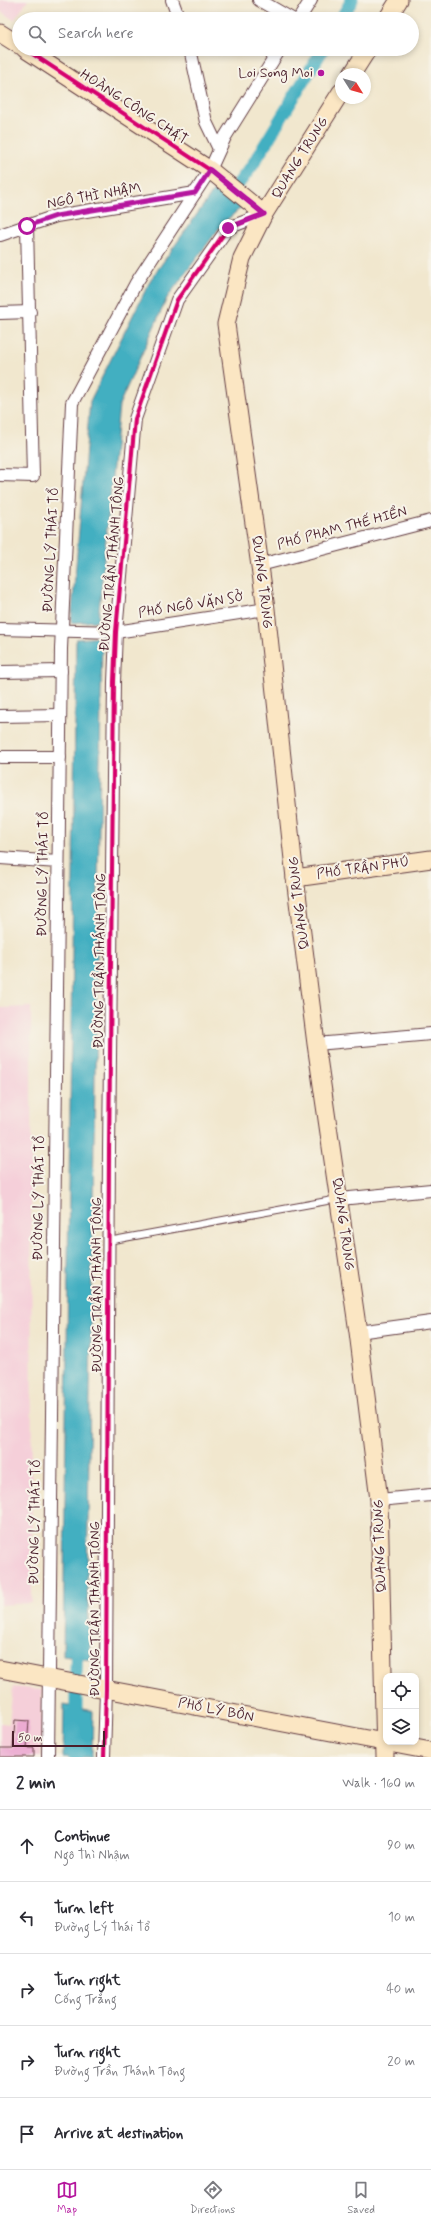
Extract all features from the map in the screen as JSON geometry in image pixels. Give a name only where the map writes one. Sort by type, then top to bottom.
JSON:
[{"type":"main road","points":[[391,12],[399,0]]},
{"type":"main road","points":[[0,33],[12,41]]},
{"type":"main road","name":"HOÀNG CÔNG CHẤT","points":[[36,56],[215,175],[264,214]]},
{"type":"main road","points":[[356,68],[364,56]]},
{"type":"main road","name":"QUANG TRUNG","points":[[335,102],[264,214],[242,258],[226,324],[266,609],[295,878],[316,1044],[340,1199],[379,1500],[385,1750]]},
{"type":"main road","name":"PHỐ TRẦN PHÚ","points":[[295,878],[431,859]]},
{"type":"main road","name":"PHỐ LÝ BÔN","points":[[0,1670],[106,1689],[385,1750],[431,1751]]},
{"type":"street","points":[[172,0],[176,12]]},
{"type":"street","points":[[259,0],[280,12]]},
{"type":"street","points":[[303,12],[311,0]]},
{"type":"street","points":[[192,56],[206,122],[219,148]]},
{"type":"street","name":"ĐƯỜNG LÝ THÁI TỔ","points":[[48,1757],[60,715],[62,629],[72,403],[136,283],[195,193],[215,175],[219,148],[276,56]]},
{"type":"street","name":"NGÔ THÌ NHẬM","points":[[0,235],[56,216],[195,193]]},
{"type":"street","name":"ĐƯỜNG TRẦN THÁNH TÔNG","points":[[104,1757],[106,1689],[111,632],[135,419],[174,307],[177,300],[228,228],[264,214]]},
{"type":"street","points":[[0,475],[33,476],[27,226]]},
{"type":"street","points":[[0,313],[30,312]]},
{"type":"street","name":"PHỐ PHẠM THẾ HIỂN","points":[[260,565],[431,521]]},
{"type":"street","name":"PHỐ NGÔ VĂN SỞ","points":[[0,629],[62,629],[111,632],[266,609]]},
{"type":"street","points":[[0,672],[61,671]]},
{"type":"street","points":[[0,716],[60,715]]},
{"type":"street","points":[[0,757],[60,757]]},
{"type":"street","points":[[0,858],[58,862]]},
{"type":"street","points":[[316,1044],[431,1034]]},
{"type":"street","points":[[340,1199],[431,1190]]},
{"type":"street","points":[[358,1332],[431,1322]]},
{"type":"street","points":[[379,1500],[431,1495]]},
{"type":"lane","points":[[108,1241],[340,1199]]},
{"type":"shaded area","points":[[0,0],[28,0],[20,12],[12,12],[12,19],[0,11]]},
{"type":"shaded area","points":[[31,1007],[32,1603],[0,1605],[0,1008]]},
{"type":"shaded area","points":[[13,1687],[42,1690],[41,1757],[0,1757],[0,1723],[9,1724]]},
{"type":"water","points":[[217,186],[242,207],[223,223],[167,298],[119,405],[98,621],[71,623],[90,401],[151,279]]},
{"type":"water","points":[[102,637],[87,1584],[91,1660],[63,1656],[76,639]]},
{"type":"water","points":[[64,1705],[93,1711],[92,1757],[63,1757]]},
{"type":"building","points":[[15,1720],[29,1721],[27,1748],[34,1748],[34,1757],[0,1757],[0,1748],[13,1748]]},
{"type":"waterway","points":[[345,12],[352,0]]},
{"type":"waterway","points":[[228,197],[252,166],[319,56]]},
{"type":"waterway","points":[[76,1673],[77,1640]]},
{"type":"waterway","points":[[76,1695],[76,1757]]},
{"type":"cycle path","points":[[36,56],[210,170],[264,214],[228,228],[177,300],[135,419],[116,632],[114,682],[109,1151],[106,1689],[104,1757]]},
{"type":"place","name":"Loi Song Moi","points":[[321,73]]},
{"type":"route","points":[[27,226],[56,216],[195,193],[210,170],[264,214],[228,228]]}]
